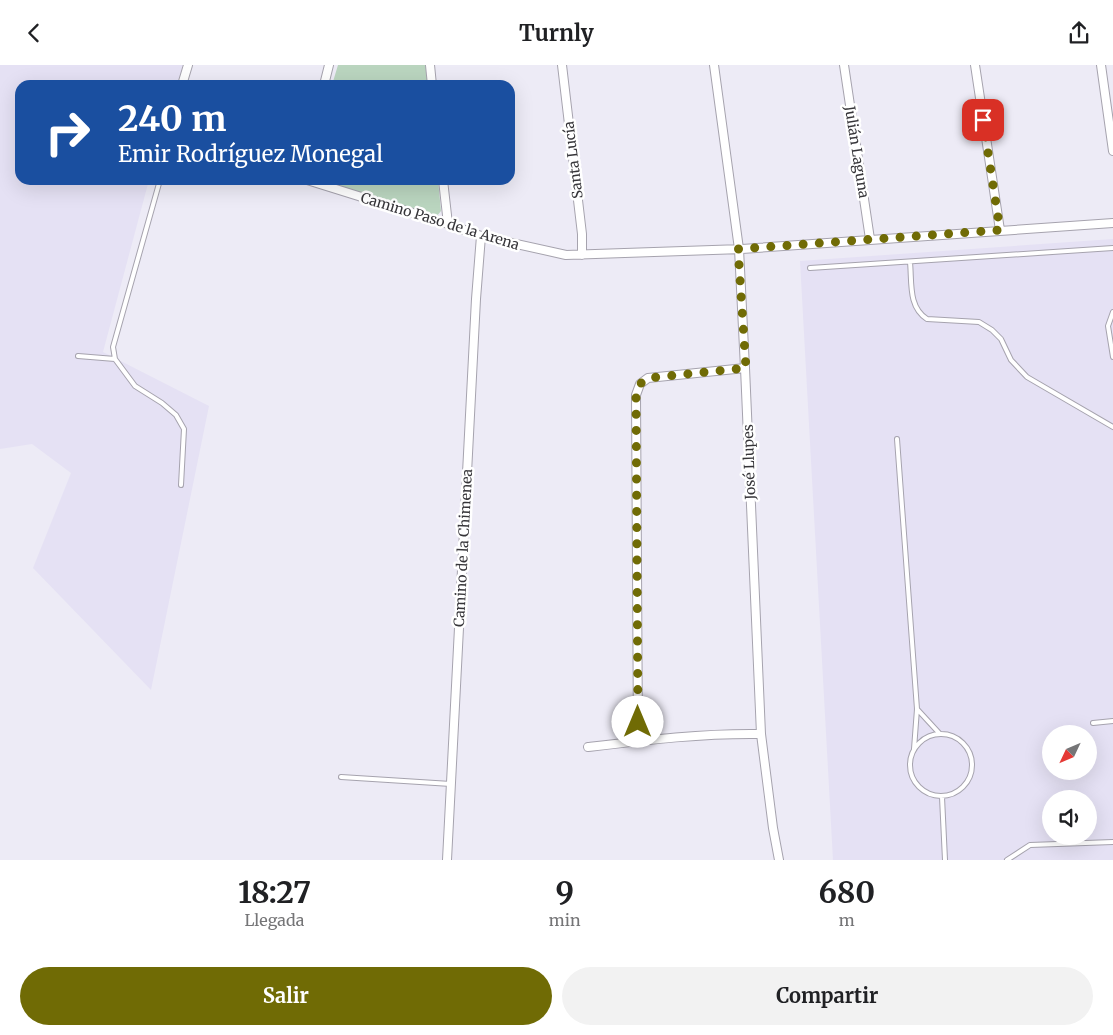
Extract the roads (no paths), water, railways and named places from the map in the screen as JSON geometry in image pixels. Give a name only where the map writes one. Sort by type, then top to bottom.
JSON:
[{"type":"street","points":[[184,80],[188,65]]},
{"type":"street","points":[[326,80],[330,65]]},
{"type":"street","points":[[430,65],[432,80]]},
{"type":"street","name":"Santa Lucía","points":[[562,65],[582,235],[582,255]]},
{"type":"street","name":"José Llupes","points":[[714,65],[738,249],[746,368],[761,734],[772,828],[780,860]]},
{"type":"street","name":"Julián Laguna","points":[[844,65],[870,239]]},
{"type":"street","points":[[975,65],[1000,230]]},
{"type":"street","points":[[1101,65],[1113,151]]},
{"type":"street","name":"Camino Paso de la Arena","points":[[323,185],[481,236],[557,254],[582,255],[738,249],[1113,223]]},
{"type":"street","points":[[444,185],[448,224]]},
{"type":"street","name":"Camino de la Chimenea","points":[[447,860],[476,299],[481,236]]},
{"type":"street","points":[[638,741],[636,395],[640,384],[648,378],[746,368]]},
{"type":"street","points":[[588,747],[692,736],[761,734]]},
{"type":"lane","points":[[159,185],[113,347],[115,359],[135,386],[162,403],[176,415],[184,429],[180,485]]},
{"type":"lane","points":[[810,268],[1113,248]]},
{"type":"lane","points":[[910,261],[914,305],[920,314],[927,319],[979,322],[992,330],[1001,339],[1012,360],[1027,377],[1113,427]]},
{"type":"lane","points":[[1113,312],[1108,325],[1113,357]]},
{"type":"lane","points":[[78,356],[115,359]]},
{"type":"lane","points":[[897,439],[917,709],[914,749],[910,762],[911,775],[918,786],[929,794],[942,797],[957,792],[968,780],[972,765],[968,749],[956,738],[940,734],[925,738],[914,749]]},
{"type":"lane","points":[[917,709],[940,734]]},
{"type":"lane","points":[[1093,723],[1113,721]]},
{"type":"lane","points":[[341,777],[451,784]]},
{"type":"lane","points":[[942,797],[945,860]]},
{"type":"lane","points":[[1008,860],[1030,845],[1113,842]]}]
